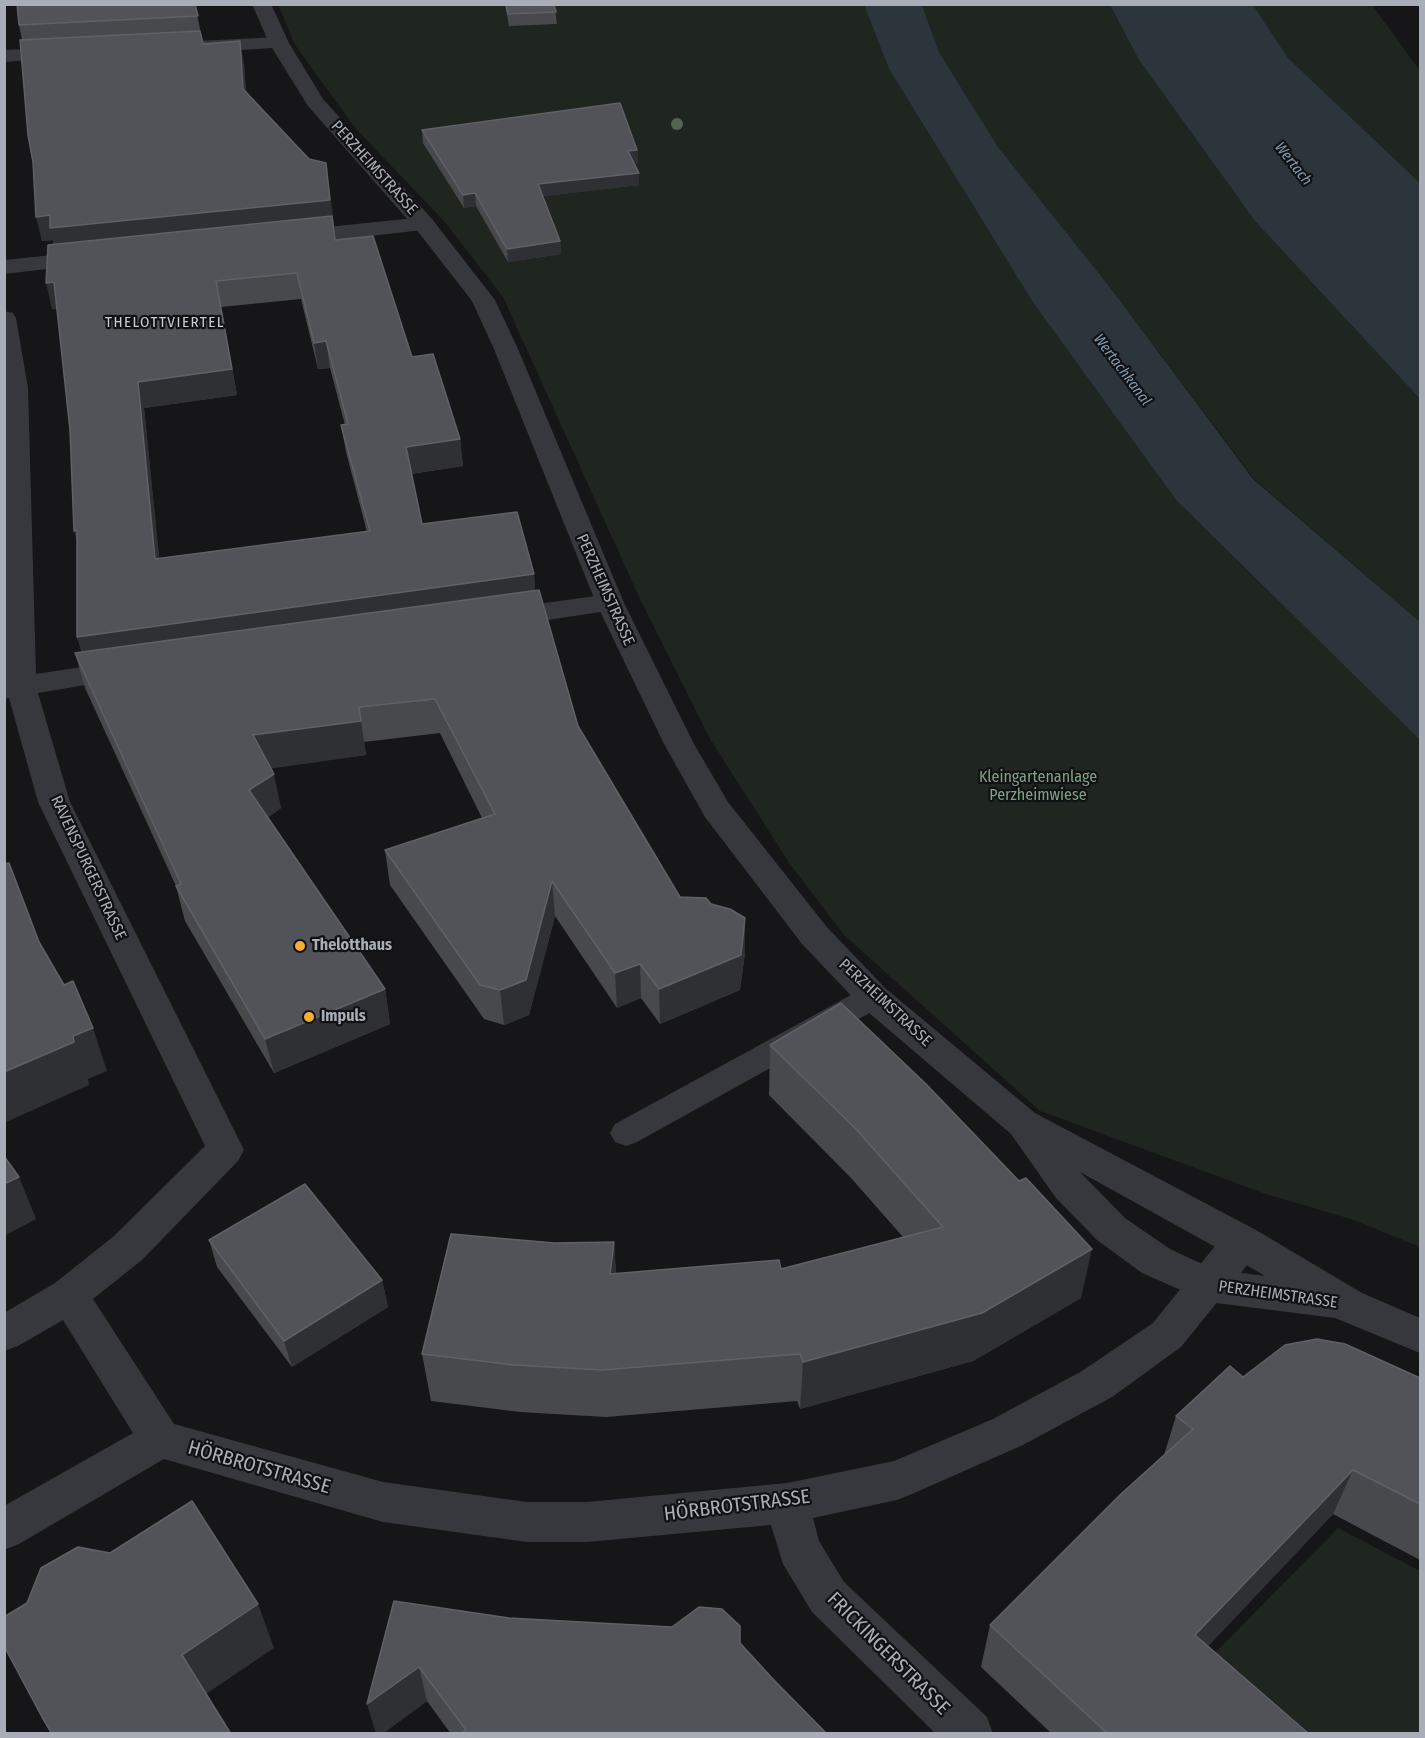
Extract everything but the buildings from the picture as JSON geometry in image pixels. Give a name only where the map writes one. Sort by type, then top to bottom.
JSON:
[{"type":"street","name":"PERZHEIMSTRASSE","points":[[261,4],[279,43],[315,102],[424,224],[483,300],[506,348],[610,603],[639,667],[716,809],[814,935],[873,997],[1022,1123],[1242,1242],[1348,1305],[1420,1336]]},
{"type":"street","points":[[172,48],[279,43]]},
{"type":"street","points":[[4,56],[88,52]]},
{"type":"street","points":[[273,240],[424,224]]},
{"type":"street","points":[[4,267],[110,256]]},
{"type":"street","name":"RAVENSPURGERSTRASSE","points":[[4,318],[15,388],[13,688],[54,802],[225,1149],[128,1248],[69,1295],[4,1334]]},
{"type":"street","points":[[481,621],[610,603]]},
{"type":"street","points":[[13,688],[69,677],[152,666]]},
{"type":"street","name":"PERZHEIMSTRASSE","points":[[1022,1123],[1069,1187],[1111,1229],[1156,1261],[1208,1285],[1348,1305]]},
{"type":"street","name":"HÖRBROTSTRASSE","points":[[160,1439],[382,1502],[527,1522],[587,1522],[787,1503],[897,1480],[1008,1432],[1097,1384],[1167,1335],[1242,1242]]},
{"type":"street","points":[[4,1530],[160,1439],[69,1295]]},
{"type":"street","name":"FRICKINGERSTRASSE","points":[[787,1503],[799,1549],[828,1596],[970,1734]]},
{"type":"lane","points":[[626,1133],[873,997]]},
{"type":"green space","name":"Kleingartenanlage Perzheimwiese","points":[[278,5],[864,5],[889,69],[1032,301],[1176,500],[1420,740],[1420,1247],[1354,1220],[1266,1194],[1040,1111],[844,935],[790,864],[710,739],[640,599],[503,297],[444,221],[356,129],[295,45]]},
{"type":"green space","points":[[922,5],[1110,5],[1139,60],[1255,221],[1420,399],[1420,622],[1254,479],[1109,286],[998,147],[939,52]]},
{"type":"green space","points":[[1253,5],[1372,5],[1420,71],[1420,183],[1288,58]]},
{"type":"green space","points":[[1338,1528],[1420,1571],[1420,1733],[1266,1733],[1195,1673]]},
{"type":"water","name":"Wertachkanal","points":[[864,5],[922,5],[939,52],[998,147],[1109,286],[1253,479],[1420,622],[1420,740],[1176,500],[1032,301],[889,69]]},
{"type":"water","name":"Wertach","points":[[1110,5],[1253,5],[1288,58],[1420,183],[1420,399],[1255,221],[1139,60]]},
{"type":"place","name":"Thelotthaus","points":[[300,946]]},
{"type":"place","name":"Impuls","points":[[309,1017]]},
{"type":"district","name":"THELOTTVIERTEL","points":[[165,323]]}]
